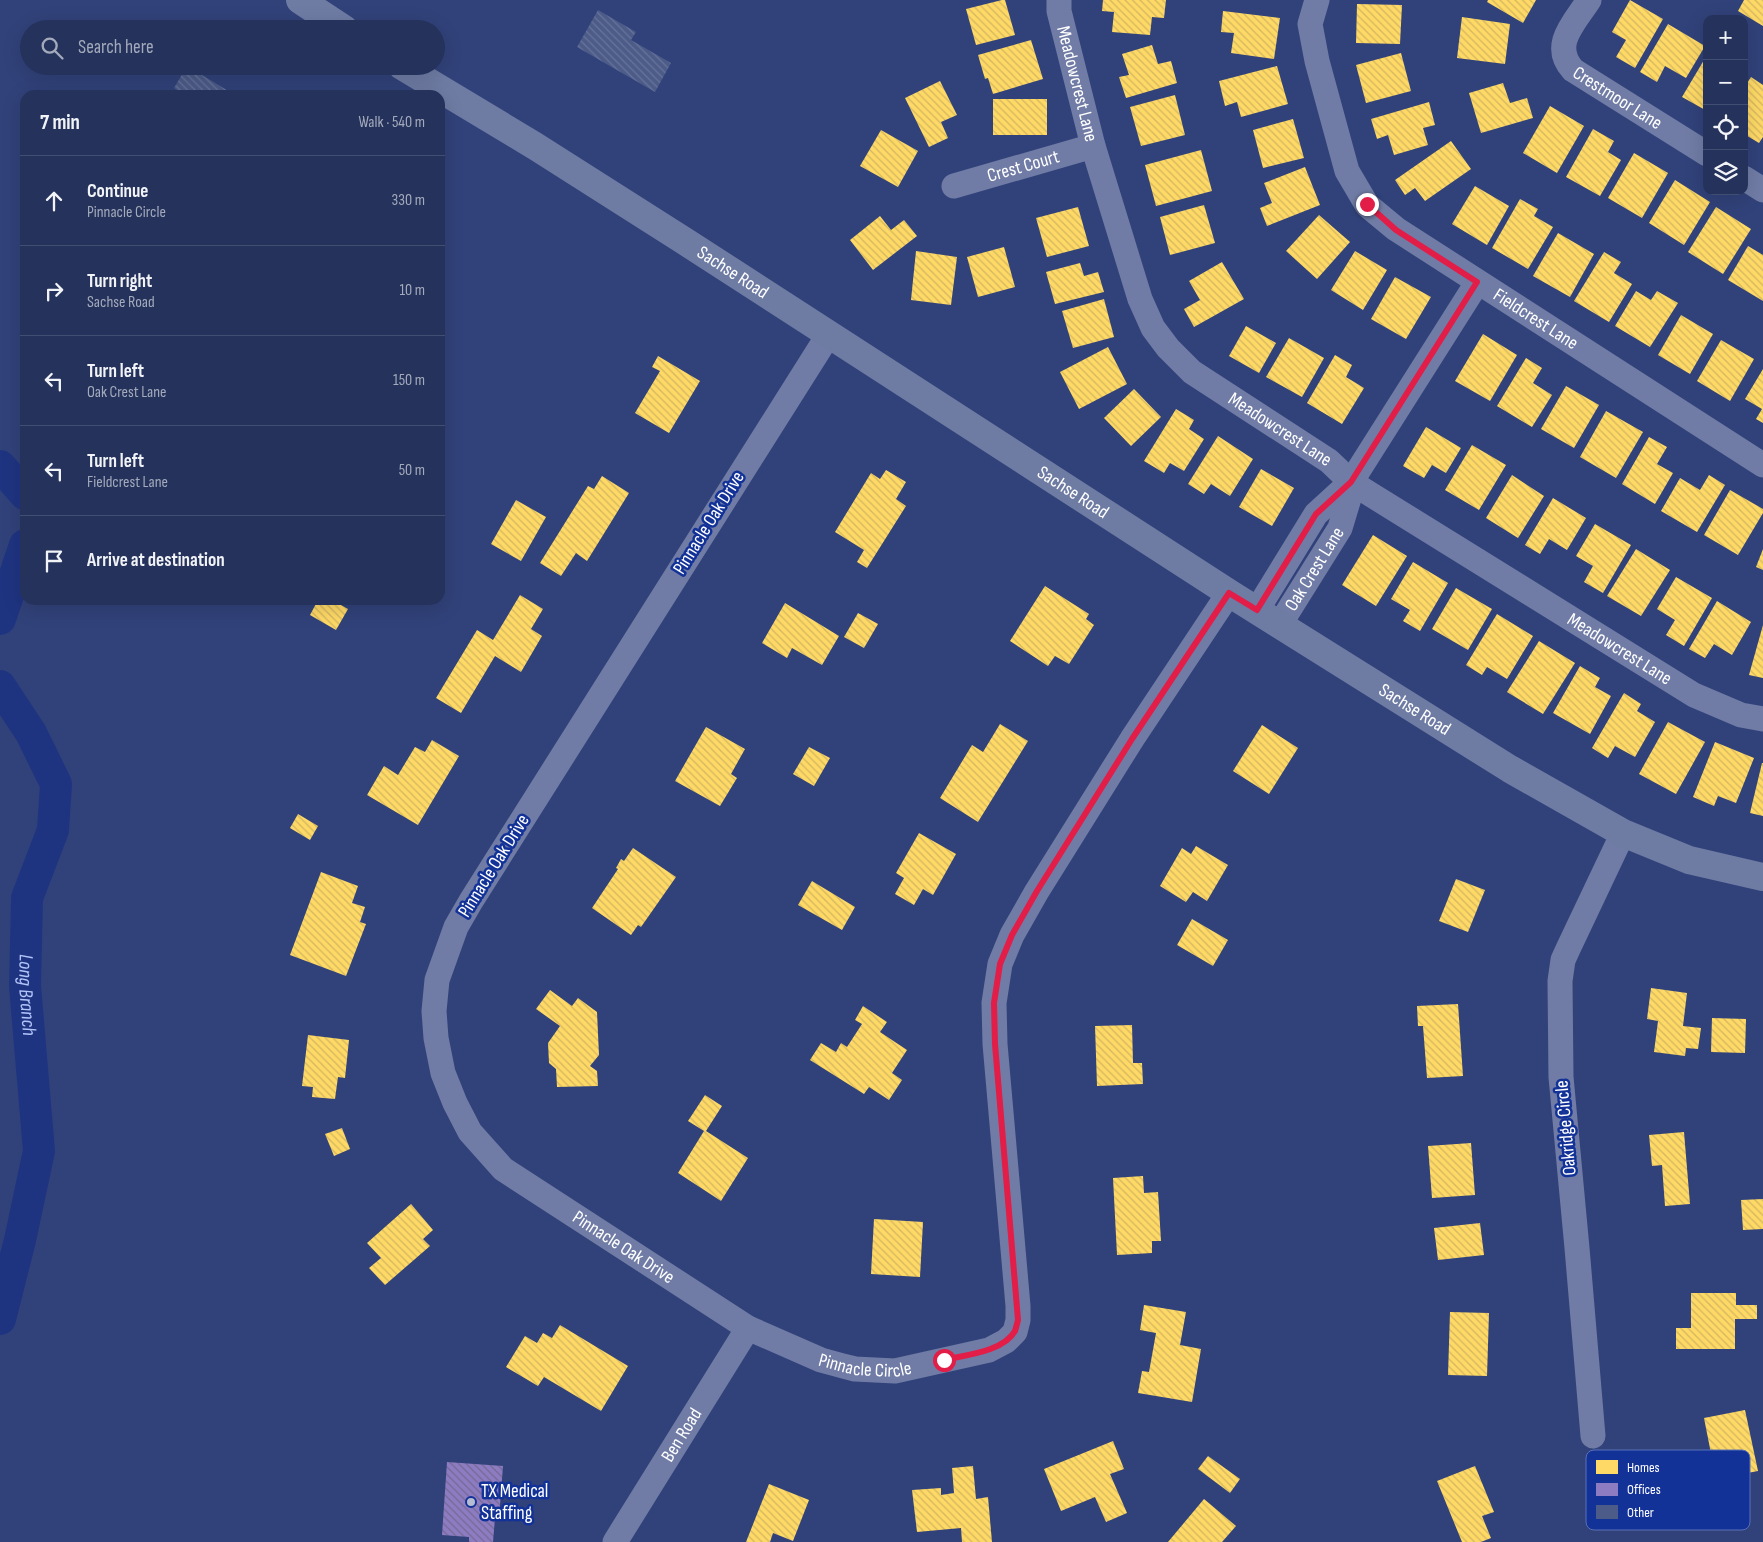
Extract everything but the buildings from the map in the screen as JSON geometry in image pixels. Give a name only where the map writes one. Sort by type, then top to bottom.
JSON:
[{"type":"main road","points":[[300,0],[330,20]]},
{"type":"main road","name":"Sachse Road","points":[[417,75],[441,90]]},
{"type":"main road","name":"Sachse Road","points":[[445,92],[543,152],[828,334],[1229,593],[1510,769],[1622,833],[1689,860],[1763,877]]},
{"type":"street","name":"Meadowcrest Lane","points":[[1059,0],[1060,11],[1093,146],[1140,299],[1153,328],[1168,348],[1192,372],[1329,461],[1351,482],[1694,695],[1741,715],[1763,719]]},
{"type":"street","name":"Fieldcrest Lane","points":[[1317,0],[1310,24],[1316,61],[1347,171],[1367,204],[1396,230],[1763,465]]},
{"type":"street","name":"Crestmoor Lane","points":[[1589,0],[1565,37],[1563,55],[1568,64],[1573,70],[1703,151]]},
{"type":"street","name":"Crest Court","points":[[954,186],[1093,146]]},
{"type":"street","points":[[1748,181],[1763,190]]},
{"type":"street","name":"Oak Crest Lane","points":[[1257,610],[1316,514],[1351,482],[1477,282]]},
{"type":"street","name":"Pinnacle Oak Drive","points":[[748,1328],[503,1169],[470,1132],[455,1103],[443,1073],[436,1038],[434,1011],[438,980],[456,927],[471,901],[828,334]]},
{"type":"street","name":"Oak Crest Lane","points":[[1280,624],[1340,528],[1350,495],[1351,482]]},
{"type":"street","name":"Pinnacle Circle","points":[[748,1328],[821,1360],[855,1369],[895,1371],[989,1350],[1006,1341],[1014,1332],[1018,1320],[1018,1306],[995,1036],[994,1003],[1000,964],[1012,935],[1037,891],[1132,739],[1229,593]]},
{"type":"street","name":"Oakridge Circle","points":[[1592,1436],[1561,1077],[1560,981],[1563,960],[1622,833]]},
{"type":"street","name":"Ben Road","points":[[615,1542],[748,1328]]},
{"type":"waterway","name":"Long Branch","points":[[0,466],[20,488]]},
{"type":"waterway","name":"Long Branch","points":[[0,619],[20,560]]},
{"type":"waterway","name":"Long Branch","points":[[0,686],[31,733],[56,784],[53,830],[27,898],[25,986],[39,1151],[20,1240],[0,1319]]},
{"type":"place","name":"TX Medical Staffing","points":[[471,1502]]},
{"type":"route","points":[[944,1360],[989,1350],[1006,1341],[1014,1332],[1018,1320],[995,1044],[994,1003],[1000,964],[1012,935],[1037,891],[1132,739],[1229,593],[1257,610],[1316,514],[1351,482],[1477,282],[1396,230],[1367,204]]}]
